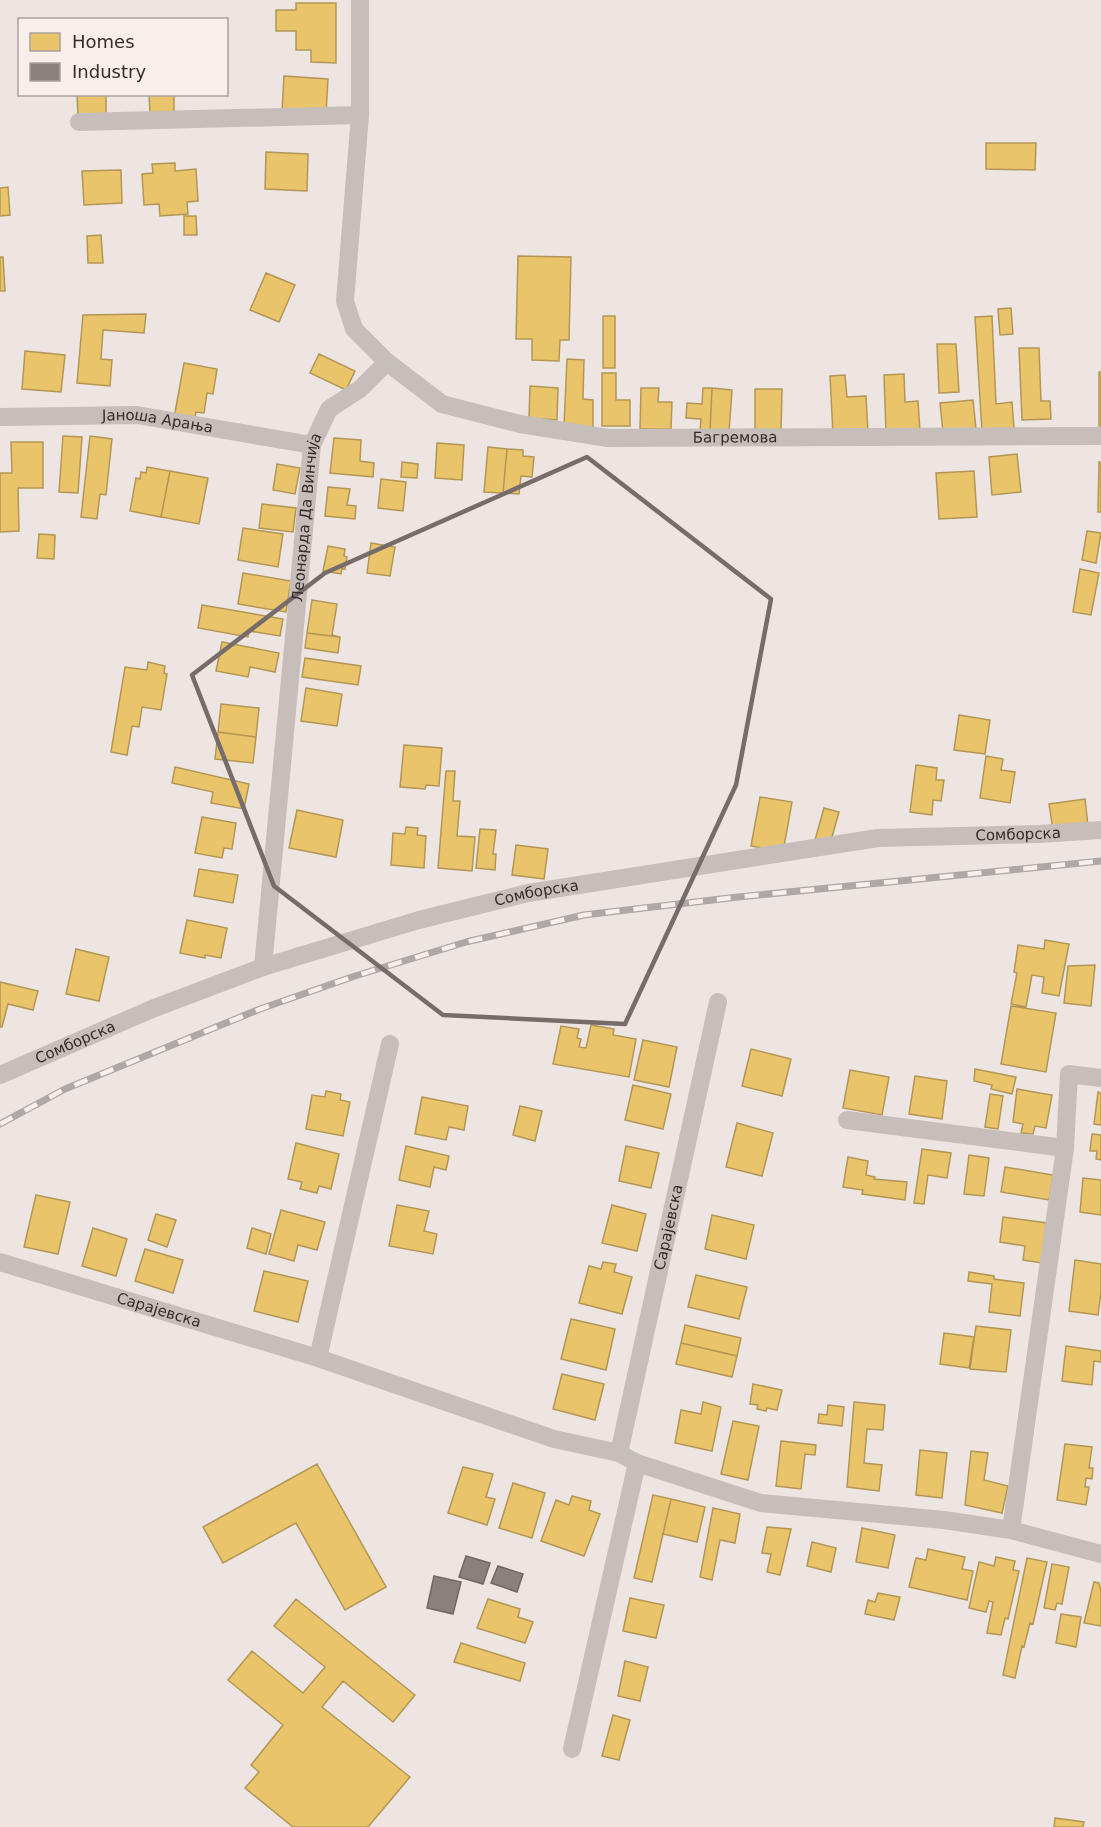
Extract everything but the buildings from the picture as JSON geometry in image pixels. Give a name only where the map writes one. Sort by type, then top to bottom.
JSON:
[{"type":"street","points":[[360,0],[360,115],[345,301],[354,329],[387,362]]},
{"type":"street","points":[[79,122],[360,115]]},
{"type":"street","name":"Багремова","points":[[387,362],[442,404],[520,424],[608,438],[1101,436]]},
{"type":"street","name":"Леонарда Да Винчија","points":[[263,967],[312,445],[329,409],[360,389],[387,362]]},
{"type":"street","name":"Јаноша Арања","points":[[0,417],[137,415],[312,445]]},
{"type":"street","name":"Сомборска","points":[[0,1075],[152,1009],[263,967],[419,920],[528,893],[878,838],[1101,830]]},
{"type":"street","name":"Сарајевска","points":[[619,1453],[718,1002]]},
{"type":"street","points":[[318,1358],[390,1044]]},
{"type":"street","points":[[1011,1530],[1065,1148],[1069,1074],[1101,1078]]},
{"type":"street","points":[[848,1120],[1065,1148]]},
{"type":"street","name":"Сарајевска","points":[[0,1262],[318,1358],[554,1439],[619,1453],[637,1463],[761,1503],[944,1520],[1011,1530],[1101,1554]]},
{"type":"street","points":[[572,1749],[637,1463]]},
{"type":"highlighted area","points":[[587,457],[771,599],[736,785],[625,1024],[443,1015],[274,886],[192,675],[325,573]]},
{"type":"railway","points":[[0,1124],[65,1089],[260,1009],[355,976],[466,942],[584,915],[738,897],[1101,861]]}]
